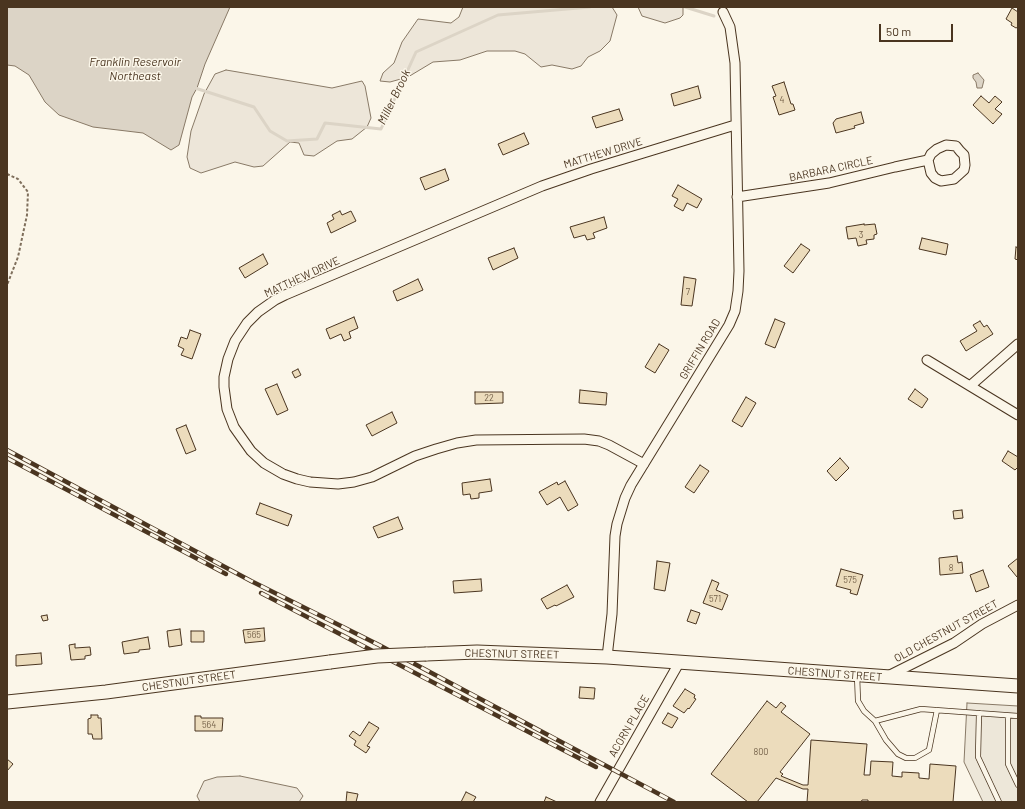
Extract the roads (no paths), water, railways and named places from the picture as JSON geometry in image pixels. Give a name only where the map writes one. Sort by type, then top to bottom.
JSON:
[{"type":"main road","name":"CHESTNUT STREET","points":[[7,702],[106,692],[377,656],[477,652],[607,657],[885,678],[1018,686]]},
{"type":"street","name":"GRIFFIN ROAD","points":[[607,657],[612,614],[617,524],[625,498],[644,464],[729,325],[735,311],[739,271],[734,48],[730,28],[723,12]]},
{"type":"street","name":"MATTHEW DRIVE","points":[[644,464],[609,445],[598,441],[584,439],[476,440],[436,448],[415,456],[372,477],[354,482],[330,484],[297,479],[283,474],[264,463],[251,451],[234,427],[228,409],[224,387],[224,377],[235,341],[247,323],[258,312],[275,300],[542,186],[592,168],[735,126]]},
{"type":"street","points":[[946,145],[956,146],[964,155],[964,170],[954,179],[941,181],[931,173],[928,160],[937,149],[946,145]]},
{"type":"street","name":"BARBARA CIRCLE","points":[[737,198],[829,183],[928,160]]},
{"type":"street","points":[[970,386],[1018,344]]},
{"type":"street","points":[[927,360],[1018,414]]},
{"type":"street","name":"OLD CHESTNUT STREET","points":[[885,678],[954,643],[982,624],[1018,605]]},
{"type":"street","name":"ACORN PLACE","points":[[600,802],[679,663]]},
{"type":"lane","points":[[857,675],[858,701],[864,711],[875,721],[886,740],[898,754],[906,758],[915,758],[929,750],[937,710]]},
{"type":"lane","points":[[875,721],[921,709],[1018,716]]},
{"type":"lane","points":[[979,714],[978,757],[999,802]]},
{"type":"lane","points":[[1008,716],[1008,764],[1018,785]]},
{"type":"water","name":"Franklin Reservoir Northeast","points":[[7,7],[230,7],[192,97],[179,145],[171,150],[143,133],[93,127],[59,115],[45,102],[29,75],[15,66],[7,65]]},
{"type":"water","points":[[978,73],[984,80],[982,88],[977,88],[976,82],[973,78],[973,75]]},
{"type":"waterway","name":"Miller Brook","points":[[192,87],[254,107],[270,131],[287,141],[317,139],[325,123],[381,129],[416,52],[498,15],[590,7]]},
{"type":"waterway","name":"Miller Brook","points":[[685,7],[714,16]]},
{"type":"railway","points":[[7,450],[251,581],[379,645],[674,802]]},
{"type":"railway","points":[[7,458],[226,574]]},
{"type":"railway","points":[[261,593],[596,767]]}]
